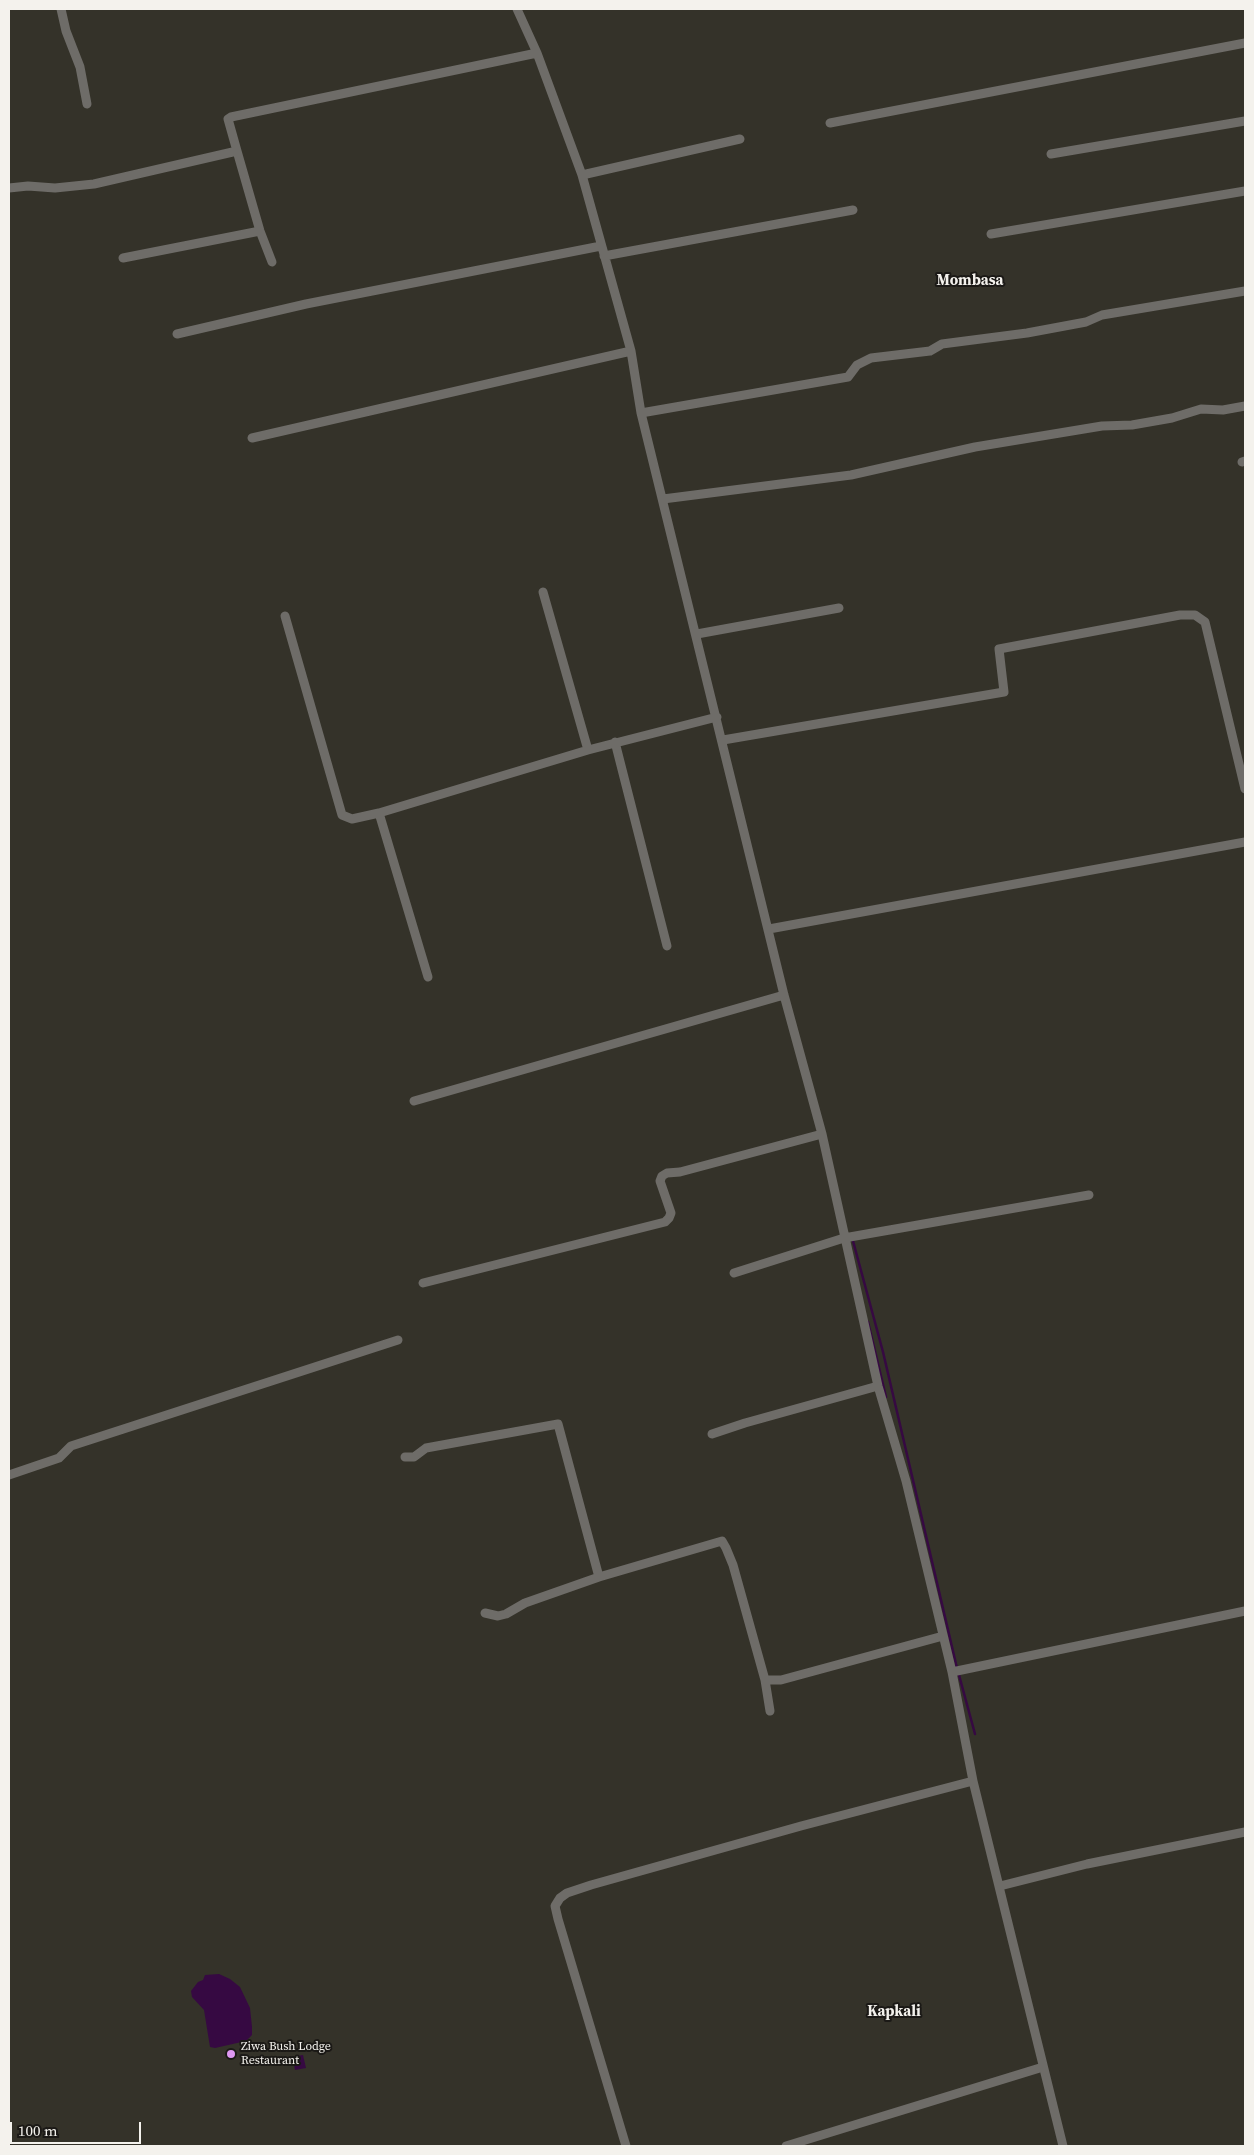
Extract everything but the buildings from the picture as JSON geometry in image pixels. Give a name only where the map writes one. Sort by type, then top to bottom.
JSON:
[{"type":"street","points":[[61,9],[80,67],[87,104]]},
{"type":"street","points":[[517,9],[537,53],[582,175],[631,352],[642,413],[784,995],[822,1134],[878,1386],[906,1481],[952,1672],[973,1781],[1063,2146]]},
{"type":"street","points":[[830,123],[1245,43]]},
{"type":"street","points":[[272,262],[260,231],[228,119],[537,53]]},
{"type":"street","points":[[1051,154],[1245,121]]},
{"type":"street","points":[[582,175],[740,138]]},
{"type":"street","points":[[9,188],[28,186],[56,188],[94,184],[237,151]]},
{"type":"street","points":[[992,234],[1245,191]]},
{"type":"street","points":[[604,256],[853,210]]},
{"type":"street","points":[[123,258],[260,231]]},
{"type":"street","points":[[177,334],[306,304],[601,246]]},
{"type":"street","points":[[642,413],[848,377],[857,365],[871,358],[930,351],[942,344],[1027,333],[1086,322],[1102,315],[1245,291]]},
{"type":"street","points":[[252,438],[631,352]]},
{"type":"street","points":[[664,499],[851,475],[975,446],[1102,426],[1132,425],[1201,409],[1223,410],[1245,406]]},
{"type":"street","points":[[543,592],[588,750]]},
{"type":"street","points":[[697,634],[839,608]]},
{"type":"street","points":[[723,740],[1004,692],[999,649],[1180,616],[1195,615],[1205,622],[1245,789]]},
{"type":"street","points":[[286,616],[342,815],[358,819],[615,742],[717,717]]},
{"type":"street","points":[[615,742],[667,946]]},
{"type":"street","points":[[379,813],[428,977]]},
{"type":"street","points":[[769,929],[1245,842]]},
{"type":"street","points":[[414,1101],[784,995]]},
{"type":"street","points":[[423,1283],[665,1222],[671,1213],[660,1181],[662,1176],[667,1173],[680,1172],[822,1134]]},
{"type":"street","points":[[734,1273],[844,1238],[1089,1195]]},
{"type":"street","points":[[9,1474],[60,1458],[71,1446],[398,1340]]},
{"type":"street","points":[[712,1434],[878,1386]]},
{"type":"street","points":[[405,1458],[414,1457],[426,1448],[558,1424],[600,1577]]},
{"type":"street","points":[[485,1613],[498,1616],[506,1614],[525,1603],[600,1577],[722,1541],[729,1554],[766,1680],[770,1711]]},
{"type":"street","points":[[952,1672],[1245,1611]]},
{"type":"street","points":[[766,1680],[781,1680],[943,1636]]},
{"type":"street","points":[[626,2146],[558,1919],[556,1906],[560,1898],[567,1893],[600,1882],[801,1826],[973,1781]]},
{"type":"street","points":[[1000,1886],[1087,1864],[1245,1832]]},
{"type":"street","points":[[786,2146],[1042,2067]]},
{"type":"shaded area","points":[[219,1974],[230,1979],[240,1987],[250,2008],[252,2035],[246,2041],[215,2048],[210,2047],[204,2010],[192,1997],[191,1991],[198,1982],[203,1980],[205,1975]]},
{"type":"shaded area","points":[[303,2055],[306,2068],[295,2070],[294,2065],[299,2063],[297,2056]]},
{"type":"waterway","points":[[853,1241],[883,1352],[956,1664],[975,1734]]},
{"type":"waterway","points":[[868,1322],[886,1397]]},
{"type":"place","name":"Ziwa Bush Lodge Restaurant","points":[[231,2054]]},
{"type":"district","name":"Mombasa","points":[[970,281]]},
{"type":"district","name":"Kapkali","points":[[894,2012]]}]
